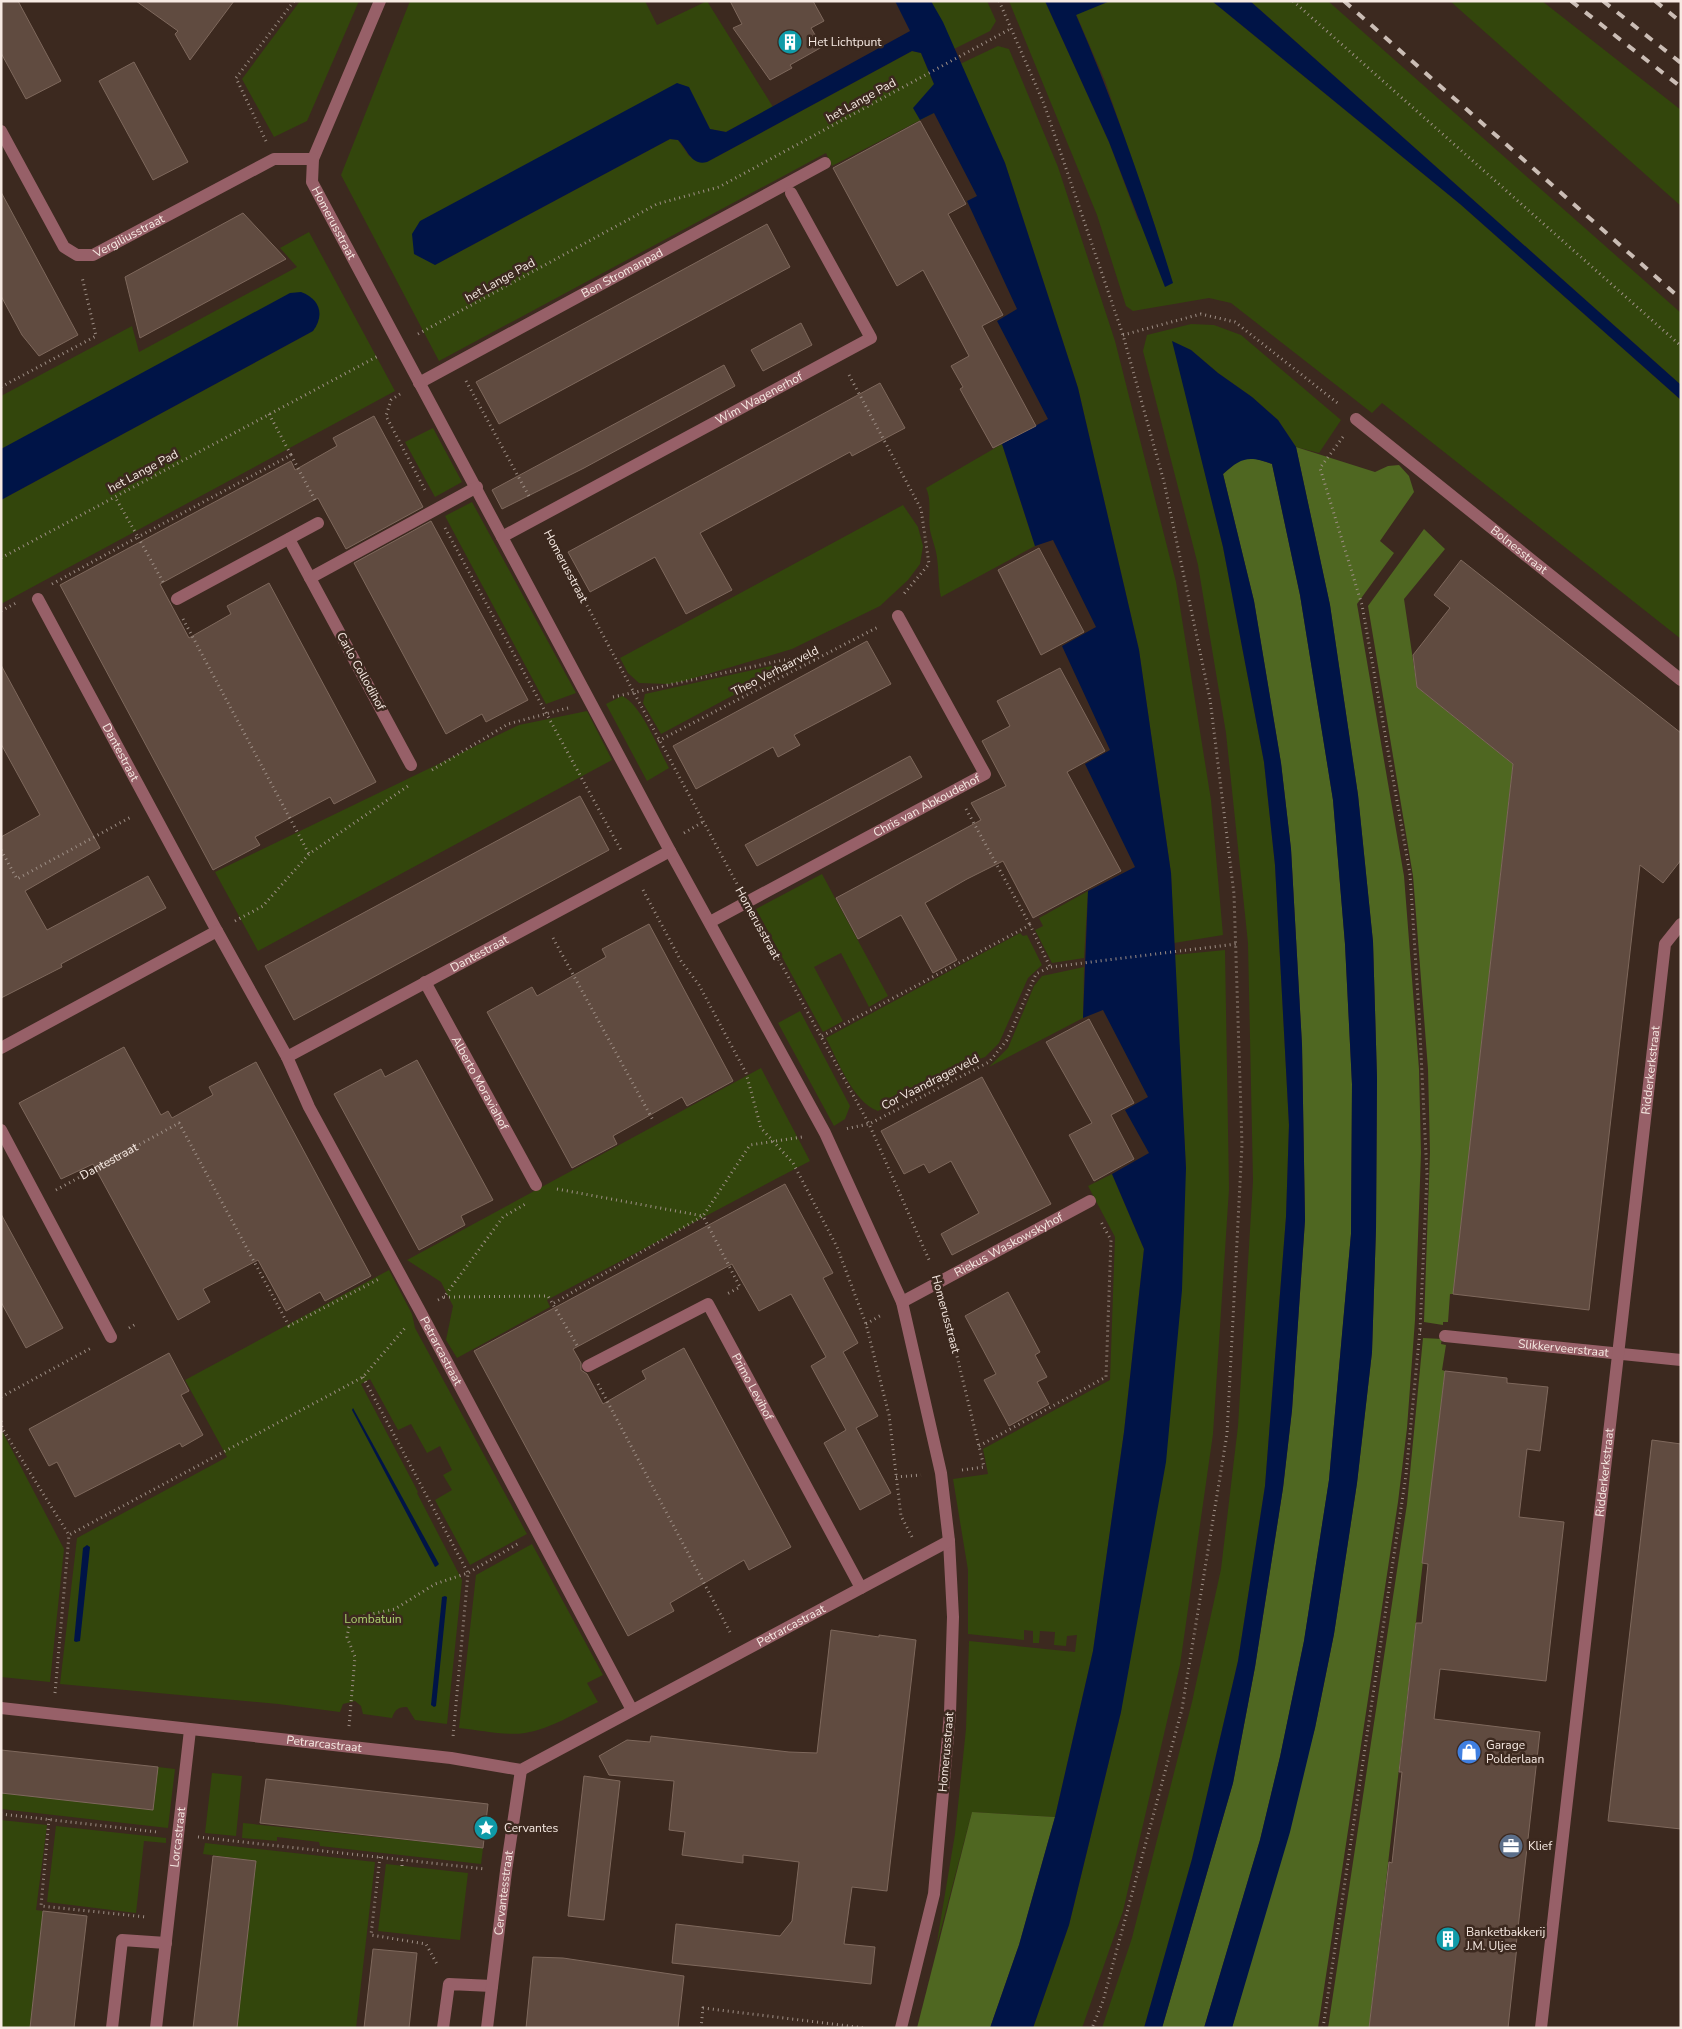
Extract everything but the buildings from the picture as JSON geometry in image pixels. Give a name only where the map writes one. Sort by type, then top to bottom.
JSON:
[{"type":"street","name":"Homerusstraat","points":[[380,1],[313,159],[312,182],[670,851],[825,1133],[902,1302],[941,1473],[953,1617],[950,1713],[934,1894],[902,2028]]},
{"type":"street","name":"Vergiliusstraat","points":[[1,131],[64,247],[77,255],[93,254],[274,159],[313,159]]},
{"type":"street","name":"Ben Stromanpad","points":[[419,383],[825,163]]},
{"type":"street","name":"Wim Wagenerhof","points":[[502,537],[872,338],[791,193]]},
{"type":"street","name":"Bolnesstraat","points":[[1356,419],[1681,680]]},
{"type":"street","points":[[310,578],[477,488]]},
{"type":"street","points":[[177,599],[318,523]]},
{"type":"street","name":"Carlo Collodihof","points":[[289,539],[411,764]]},
{"type":"street","name":"Dantestraat","points":[[38,599],[287,1057],[309,1107],[420,1311]]},
{"type":"street","name":"Chris van Abkoudehof","points":[[710,922],[985,774],[898,616]]},
{"type":"street","name":"Dantestraat","points":[[287,1057],[670,851]]},
{"type":"street","name":"Ridderkerkstraat","points":[[1541,2028],[1620,1352],[1665,944],[1681,924]]},
{"type":"street","points":[[1,1048],[217,931]]},
{"type":"street","name":"Alberto Moraviahof","points":[[425,982],[536,1184]]},
{"type":"street","points":[[1,1130],[111,1336]]},
{"type":"street","name":"Riekus Waskowskyhof","points":[[902,1302],[1090,1201]]},
{"type":"street","points":[[588,1366],[708,1304]]},
{"type":"street","name":"Primo Levihof","points":[[708,1304],[860,1588]]},
{"type":"street","name":"Petrarcastraat","points":[[420,1311],[632,1710]]},
{"type":"street","name":"Slikkerveerstraat","points":[[1445,1336],[1620,1352],[1681,1360]]},
{"type":"street","name":"Petrarcastraat","points":[[1,1708],[450,1758],[521,1770],[948,1541]]},
{"type":"street","name":"Lorcastraat","points":[[156,2028],[190,1730]]},
{"type":"street","name":"Cervantesstraat","points":[[488,2028],[506,1872],[521,1770]]},
{"type":"street","points":[[112,2028],[122,1940],[166,1944]]},
{"type":"street","points":[[443,2028],[449,1984],[492,1986]]},
{"type":"path","points":[[274,159],[236,78],[294,1]]},
{"type":"path","points":[[999,1],[1044,104],[1123,335],[1164,482],[1210,699],[1234,894],[1242,1145],[1227,1434],[1182,1709],[1102,2001],[1092,2028]]},
{"type":"path","points":[[1292,1],[1681,346]]},
{"type":"path","name":"het Lange Pad","points":[[1,558],[657,204],[719,187],[1012,28]]},
{"type":"path","points":[[1,387],[96,336],[77,255]]},
{"type":"path","points":[[1123,335],[1201,314],[1235,322],[1356,419],[1320,468],[1362,605],[1410,874],[1427,1175],[1420,1330],[1406,1475],[1323,2028]]},
{"type":"path","points":[[839,356],[921,509],[929,564],[898,600],[898,616]]},
{"type":"path","name":"Homerusstraat","points":[[456,363],[540,517],[658,741],[869,1124],[939,1281],[984,1467],[896,1477]]},
{"type":"path","points":[[419,383],[391,400],[386,416],[435,510],[681,961],[699,985],[746,1073],[761,1128],[793,1163],[837,1248],[866,1324],[889,1415],[901,1516],[922,1555]]},
{"type":"path","points":[[269,414],[316,503]]},
{"type":"path","points":[[51,584],[291,455]]},
{"type":"path","points":[[115,497],[164,585]]},
{"type":"path","name":"Theo Verhaarveld","points":[[658,741],[817,660],[898,616]]},
{"type":"path","points":[[183,618],[309,854]]},
{"type":"path","points":[[429,772],[508,724],[591,702],[783,660],[817,660]]},
{"type":"path","points":[[217,931],[263,906],[309,854],[414,782]]},
{"type":"path","points":[[956,791],[1030,925],[1050,967],[1236,944]]},
{"type":"path","points":[[1,850],[17,879],[150,807]]},
{"type":"path","points":[[542,919],[654,1122]]},
{"type":"path","points":[[822,1036],[1030,925]]},
{"type":"path","name":"Cor Vaandragerveld","points":[[703,1216],[750,1145],[869,1124],[989,1062],[1007,1040],[1036,974],[1050,967]]},
{"type":"path","name":"Dantestraat","points":[[38,1201],[179,1122],[288,1326],[397,1269]]},
{"type":"path","points":[[550,1192],[558,1189],[703,1216]]},
{"type":"path","points":[[69,1536],[363,1377],[420,1311],[444,1297],[503,1217],[534,1200]]},
{"type":"path","points":[[979,1446],[1106,1377],[1111,1240],[1090,1201]]},
{"type":"path","points":[[554,1303],[703,1216]]},
{"type":"path","points":[[703,1216],[740,1287],[708,1304]]},
{"type":"path","points":[[444,1297],[548,1296],[554,1303],[741,1652]]},
{"type":"path","points":[[1,1397],[136,1324]]},
{"type":"path","points":[[1420,1330],[1445,1336]]},
{"type":"path","points":[[363,1377],[468,1572],[450,1758]]},
{"type":"path","points":[[1,1421],[2,1428],[69,1536],[53,1713]]},
{"type":"path","points":[[352,1701],[355,1657],[347,1637],[349,1627],[355,1620],[362,1616],[395,1609],[435,1584],[468,1572],[538,1533]]},
{"type":"path","points":[[1,1814],[506,1872]]},
{"type":"path","points":[[49,1819],[41,1906],[169,1919]]},
{"type":"path","points":[[380,1857],[371,1935],[426,1944],[449,1984]]},
{"type":"path","points":[[402,1860],[402,1866]]},
{"type":"path","points":[[701,2028],[703,2008],[865,2028]]},
{"type":"green space","points":[[300,1],[359,1],[307,121],[274,137],[242,79]]},
{"type":"green space","points":[[410,1],[645,1],[657,25],[707,1],[773,107],[726,132],[710,129],[689,88],[435,265],[670,139],[678,140],[689,156],[707,162],[912,51],[921,53],[934,84],[934,113],[832,166],[826,153],[439,361],[341,175]]},
{"type":"green space","points":[[931,1],[987,1],[996,21],[990,31],[954,49]]},
{"type":"green space","points":[[1009,1],[1045,1],[1109,142],[1138,220],[1157,232],[1105,81],[1076,14],[1110,1],[1212,1],[1460,204],[1681,400],[1681,639],[1382,403],[1372,413],[1231,303],[1209,298],[1133,311],[1126,306],[1097,215]]},
{"type":"green space","points":[[1250,1],[1328,1],[1681,313],[1681,385]]},
{"type":"green space","points":[[1450,1],[1542,1],[1681,110],[1681,206]]},
{"type":"green space","points":[[998,46],[1009,49],[1058,167],[1115,341],[1176,582],[1211,800],[1223,935],[1174,943],[1171,873],[1139,650],[1078,388],[1005,163],[960,64]]},
{"type":"green space","points":[[309,232],[395,391],[1,604],[1,500],[313,331],[1,449],[1,396],[132,326],[139,352],[297,267],[280,248]]},
{"type":"green space","points":[[1191,324],[1214,325],[1241,335],[1341,420],[1319,453],[1296,447],[1278,420],[1252,397],[1218,373],[1191,350],[1173,342],[1223,547],[1264,762],[1275,865],[1289,1125],[1286,1217],[1265,1486],[1238,1661],[1192,1859],[1144,2028],[1102,2028],[1132,1938],[1192,1702],[1221,1569],[1238,1426],[1253,1181],[1248,943],[1226,733],[1198,565],[1143,351],[1147,335]]},
{"type":"green space","points":[[433,428],[462,482],[435,497],[405,442]]},
{"type":"green space","points":[[1002,444],[1035,546],[941,597],[938,563],[930,530],[929,498],[926,488]]},
{"type":"green space","points":[[1296,447],[1375,472],[1388,466],[1399,465],[1409,476],[1414,492],[1380,541],[1394,553],[1357,604],[1404,876],[1419,1069],[1421,1153],[1415,1320],[1407,1428],[1398,1502],[1318,2028],[1232,2028],[1315,1728],[1334,1634],[1357,1483],[1372,1352],[1376,1228],[1377,1078],[1373,942],[1358,795],[1330,605]]},
{"type":"green space","points":[[1240,459],[1257,459],[1272,464],[1300,595],[1333,800],[1345,944],[1352,1084],[1351,1234],[1329,1480],[1304,1641],[1280,1757],[1260,1840],[1204,2028],[1162,2028],[1233,1783],[1255,1667],[1283,1488],[1292,1410],[1305,1220],[1302,1045],[1291,849],[1281,763],[1254,601],[1223,474]]},
{"type":"green space","points":[[472,502],[576,693],[546,704],[445,516]]},
{"type":"green space","points":[[903,505],[918,527],[923,546],[920,564],[908,580],[880,606],[792,649],[684,681],[669,684],[639,683],[628,673],[620,658]]},
{"type":"green space","points":[[1424,529],[1445,549],[1404,599],[1417,687],[1513,764],[1453,1294],[1450,1294],[1448,1322],[1443,1322],[1443,1325],[1424,1322],[1430,1152],[1428,1069],[1413,876],[1368,606]]},
{"type":"green space","points":[[775,665],[782,669],[661,734],[643,703],[645,694]]},
{"type":"green space","points":[[622,696],[636,708],[643,718],[669,768],[647,781],[606,704]]},
{"type":"green space","points":[[587,711],[612,760],[258,951],[215,872],[519,725]]},
{"type":"green space","points":[[822,874],[888,996],[869,1007],[841,953],[814,967],[843,1021],[823,1032],[756,909]]},
{"type":"green space","points":[[1088,891],[1084,958],[1052,963],[1035,930],[1043,926],[1039,918]]},
{"type":"green space","points":[[1020,933],[1023,936],[1027,935],[1042,965],[1028,978],[999,1043],[985,1057],[960,1066],[878,1111],[861,1099],[847,1080],[826,1038]]},
{"type":"green space","points":[[1225,950],[1229,1189],[1213,1434],[1180,1665],[1123,1911],[1082,2028],[1033,2028],[1069,1925],[1121,1712],[1186,1168],[1174,955]]},
{"type":"green space","points":[[1084,967],[1083,1018],[989,1067],[1008,1048],[1034,986],[1042,976]]},
{"type":"green space","points":[[800,1011],[850,1106],[845,1119],[834,1126],[778,1023]]},
{"type":"green space","points":[[761,1068],[810,1161],[547,1300],[550,1307],[457,1358],[446,1340],[453,1306],[441,1282],[407,1260]]},
{"type":"green space","points":[[1112,1174],[1144,1249],[1124,1432],[1093,1651],[1055,1817],[972,1812],[936,1948],[955,1834],[966,1729],[969,1641],[1075,1652],[1077,1635],[1067,1636],[1066,1646],[1054,1645],[1055,1632],[1040,1631],[1039,1643],[1033,1643],[1033,1631],[1024,1630],[1024,1640],[968,1634],[968,1570],[953,1479],[988,1474],[983,1449],[1110,1380],[1115,1237],[1088,1186]]},
{"type":"green space","name":"Lombatuin","points":[[389,1270],[412,1314],[415,1328],[527,1534],[470,1565],[435,1500],[452,1490],[443,1475],[452,1470],[440,1446],[427,1453],[411,1424],[398,1430],[370,1379],[361,1384],[462,1580],[447,1724],[415,1720],[407,1707],[398,1709],[394,1712],[392,1718],[363,1714],[361,1706],[355,1701],[343,1704],[340,1712],[278,1704],[60,1684],[77,1538],[227,1457],[185,1380]]},
{"type":"green space","points":[[1423,1338],[1442,1339],[1441,1344],[1446,1345],[1442,1370],[1445,1371],[1369,2028],[1328,2028],[1407,1504]]},
{"type":"green space","points":[[1,1429],[64,1549],[50,1682],[1,1677]]},
{"type":"green space","points":[[532,1544],[603,1675],[587,1683],[598,1702],[553,1724],[525,1733],[500,1733],[459,1728],[476,1575]]},
{"type":"green space","points":[[158,1767],[175,1769],[168,1828],[1,1809],[1,1793],[153,1810]]},
{"type":"green space","points":[[212,1773],[242,1776],[236,1836],[205,1833]]},
{"type":"green space","points":[[972,1812],[1055,1817],[1019,1945],[990,2028],[917,2028]]},
{"type":"green space","points":[[1,1820],[47,1825],[36,1910],[43,1911],[30,2028],[1,2028]]},
{"type":"green space","points":[[243,1823],[483,1848],[481,1864],[320,1846],[319,1842],[277,1837],[277,1841],[242,1838]]},
{"type":"green space","points":[[56,1826],[166,1838],[166,1843],[144,1841],[136,1913],[47,1902]]},
{"type":"green space","points":[[205,1843],[375,1862],[356,2028],[237,2028],[256,1861],[203,1854]]},
{"type":"green space","points":[[386,1864],[468,1873],[460,1940],[378,1931]]},
{"type":"shaded area","points":[[895,1],[931,1],[943,22],[1005,163],[1078,388],[1139,650],[1171,873],[1186,1168],[1182,1290],[1166,1462],[1121,1712],[1069,1925],[1033,2028],[990,2028],[1019,1945],[1055,1817],[1093,1651],[1124,1432],[1144,1249],[1112,1174],[1149,1153],[1125,1110],[1148,1097],[1103,1010],[1083,1018],[1088,891],[1135,867],[1085,764],[1110,750],[1062,646],[1096,627],[1053,540],[1035,546],[1002,444],[1048,419],[997,321],[1017,309],[967,201],[977,196],[934,113],[920,120],[913,108],[934,84],[921,53],[912,51],[707,162],[697,162],[678,140],[670,139],[435,265],[414,254],[412,234],[420,221],[677,83],[689,87],[710,129],[726,132],[910,31]]},
{"type":"shaded area","points":[[1045,1],[1110,1],[1076,15],[1116,114],[1151,215],[1173,283],[1165,287],[1109,142]]},
{"type":"shaded area","points":[[1212,1],[1250,1],[1681,385],[1681,400],[1460,204]]},
{"type":"shaded area","points":[[301,292],[313,299],[319,308],[319,319],[313,331],[1,500],[1,449],[290,293]]},
{"type":"shaded area","points":[[1172,341],[1191,350],[1218,373],[1252,397],[1278,420],[1296,447],[1330,605],[1358,795],[1373,942],[1377,1078],[1376,1228],[1372,1352],[1357,1483],[1334,1634],[1315,1728],[1290,1832],[1232,2028],[1204,2028],[1260,1840],[1280,1757],[1304,1641],[1329,1480],[1351,1234],[1352,1084],[1345,944],[1333,800],[1300,595],[1272,464],[1251,459],[1240,461],[1223,474],[1254,601],[1281,763],[1291,849],[1302,1045],[1305,1220],[1292,1410],[1283,1488],[1255,1667],[1233,1783],[1162,2028],[1144,2028],[1192,1859],[1238,1661],[1265,1486],[1286,1217],[1289,1125],[1275,865],[1264,762],[1223,547]]},
{"type":"shaded area","points":[[353,1408],[439,1564],[437,1566],[435,1567],[352,1410]]},
{"type":"shaded area","points":[[87,1545],[90,1547],[80,1641],[76,1642],[74,1641],[83,1548]]},
{"type":"shaded area","points":[[442,1597],[447,1597],[436,1706],[434,1707],[431,1705]]},
{"type":"railway","points":[[1344,1],[1681,299]]},
{"type":"railway","points":[[1571,1],[1681,87]]},
{"type":"railway","points":[[1603,1],[1681,63]]},
{"type":"railway","points":[[1655,1],[1681,22]]},
{"type":"place","name":"Het Lichtpunt","points":[[790,42]]},
{"type":"place","name":"Garage Polderlaan","points":[[1469,1752]]},
{"type":"place","name":"Cervantes","points":[[486,1828]]},
{"type":"place","name":"Klief","points":[[1511,1846]]},
{"type":"place","name":"Banketbakkerij J.M. Uljee","points":[[1448,1939]]}]
